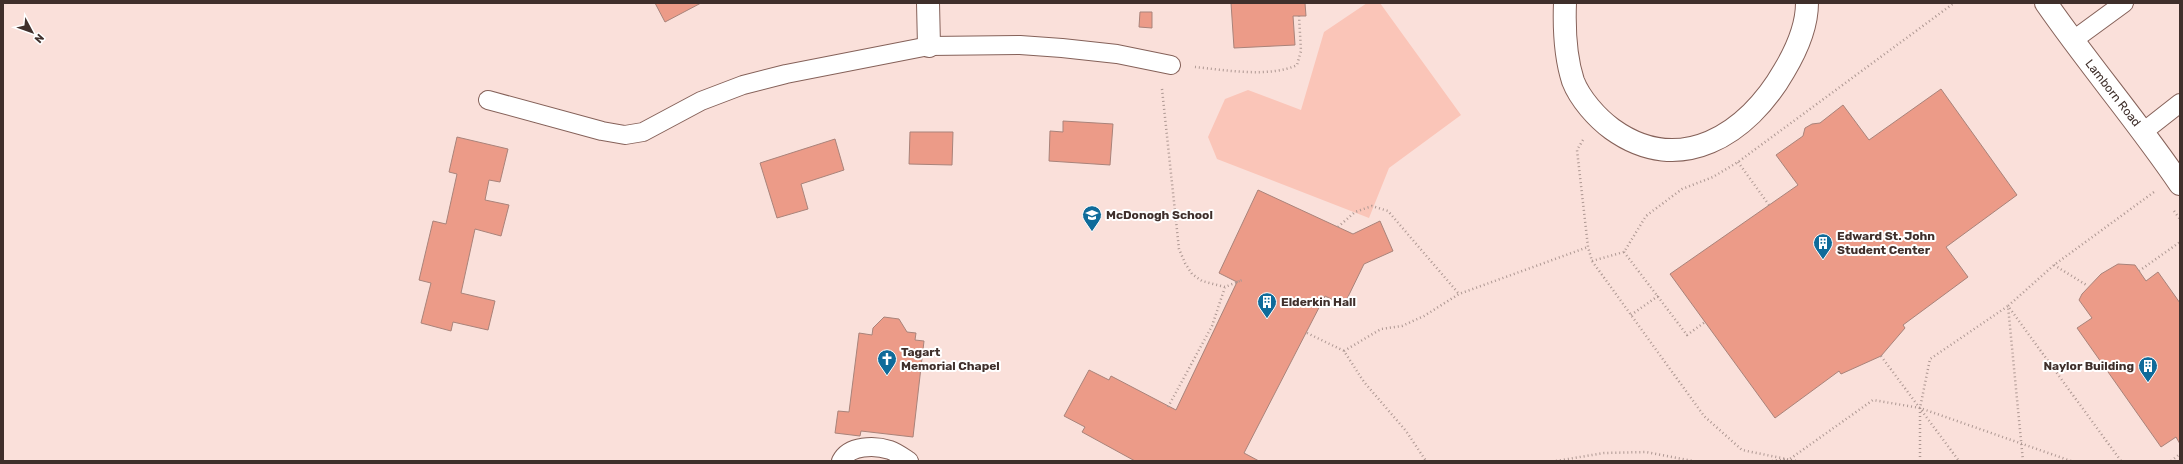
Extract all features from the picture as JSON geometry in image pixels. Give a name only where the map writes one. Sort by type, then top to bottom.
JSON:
[{"type":"street","points":[[928,3],[929,46]]},
{"type":"street","points":[[1565,3],[1563,32],[1574,81],[1596,118],[1627,140],[1669,152],[1701,146],[1721,137],[1746,120],[1774,88],[1795,52],[1807,13],[1807,3]]},
{"type":"street","name":"Lamborn Road","points":[[2046,3],[2072,41],[2143,132],[2180,184]]},
{"type":"lane","points":[[2072,41],[2124,3]]},
{"type":"lane","points":[[488,100],[602,131],[625,135],[643,132],[701,101],[743,85],[786,74],[929,46],[1020,45],[1062,48],[1118,54],[1164,63]]},
{"type":"lane","points":[[2143,132],[2180,103]]},
{"type":"lane","points":[[840,461],[843,456],[855,450],[873,446],[891,450],[909,461]]},
{"type":"path","points":[[1592,261],[1624,252],[1646,216],[1682,189],[1712,177],[1738,162],[1954,3]]},
{"type":"path","points":[[1237,282],[1242,280],[1225,287],[1202,281],[1192,274],[1184,263],[1179,249],[1164,96],[1164,63],[1232,70],[1270,72],[1287,70],[1297,65],[1301,51],[1299,16]]},
{"type":"path","points":[[1596,118],[1577,150],[1588,247],[1592,261],[1704,416],[1742,450],[1796,461]]},
{"type":"path","points":[[1721,137],[1769,205]]},
{"type":"path","points":[[1920,461],[1920,408],[1930,359],[2008,306],[2054,265],[2158,190]]},
{"type":"path","points":[[1338,227],[1355,212],[1372,206],[1388,211],[1460,294]]},
{"type":"path","points":[[2139,271],[2180,242]]},
{"type":"path","points":[[1344,351],[1381,329],[1402,326],[1424,316],[1460,294],[1588,247]]},
{"type":"path","points":[[1624,252],[1687,335],[1705,322]]},
{"type":"path","points":[[2054,265],[2088,286]]},
{"type":"path","points":[[1168,407],[1212,326],[1225,287]]},
{"type":"path","points":[[1631,315],[1658,296]]},
{"type":"path","points":[[2008,306],[2023,461]]},
{"type":"path","points":[[2008,306],[2121,461]]},
{"type":"path","points":[[1307,333],[1344,351],[1364,382],[1406,431],[1426,461]]},
{"type":"path","points":[[1881,356],[1959,461]]},
{"type":"path","points":[[1787,461],[1791,460],[1873,400],[1920,408],[2071,461]]},
{"type":"path","points":[[1556,461],[1604,453],[1646,452],[1693,461]]},
{"type":"path","points":[[2171,461],[2180,454]]},
{"type":"path","points":[[1772,461],[1791,460]]},
{"type":"shaded area","points":[[1367,3],[1380,3],[1461,115],[1389,168],[1369,218],[1217,159],[1208,137],[1225,99],[1248,90],[1301,110],[1324,32]]},
{"type":"building","points":[[655,3],[701,3],[665,22]]},
{"type":"building","points":[[1231,3],[1305,3],[1306,16],[1293,16],[1295,45],[1234,48]]},
{"type":"building","points":[[1140,12],[1152,12],[1152,28],[1139,27]]},
{"type":"building","name":"Edward St. John Student Center","points":[[1941,89],[2017,195],[1946,247],[1968,277],[1903,325],[1905,328],[1881,356],[1841,374],[1839,371],[1775,418],[1670,274],[1798,185],[1776,155],[1803,136],[1805,128],[1812,124],[1820,123],[1843,105],[1869,140]]},
{"type":"building","points":[[1063,121],[1113,124],[1110,165],[1049,161],[1050,131],[1063,132]]},
{"type":"building","points":[[910,132],[953,132],[952,165],[909,164]]},
{"type":"building","points":[[457,137],[508,149],[500,182],[489,180],[485,200],[509,205],[501,236],[475,229],[461,293],[495,301],[488,330],[453,322],[451,331],[421,323],[431,283],[419,280],[433,221],[446,224],[457,174],[449,172]]},
{"type":"building","points":[[835,139],[844,170],[801,184],[808,209],[777,218],[760,163]]},
{"type":"building","name":"Elderkin Hall","points":[[1258,190],[1353,234],[1380,221],[1393,251],[1364,264],[1344,305],[1325,296],[1244,453],[1259,461],[1135,461],[1082,432],[1085,427],[1064,416],[1089,370],[1109,380],[1111,376],[1176,410],[1237,282],[1219,273]]},
{"type":"building","name":"Naylor Building","points":[[2118,264],[2135,265],[2146,281],[2158,272],[2180,303],[2180,444],[2176,437],[2161,447],[2077,328],[2092,318],[2079,300],[2082,294],[2101,274]]},
{"type":"building","name":"Tagart Memorial Chapel","points":[[884,317],[899,319],[907,332],[916,333],[915,340],[924,341],[913,437],[861,431],[860,436],[835,433],[838,411],[849,412],[859,333],[872,335],[873,328]]},
{"type":"place","name":"McDonogh School","points":[[1092,232]]},
{"type":"place","name":"Edward St. John Student Center","points":[[1823,260]]},
{"type":"place","name":"Elderkin Hall","points":[[1267,319]]},
{"type":"place","name":"Tagart Memorial Chapel","points":[[887,376]]},
{"type":"place","name":"Naylor Building","points":[[2148,383]]}]
